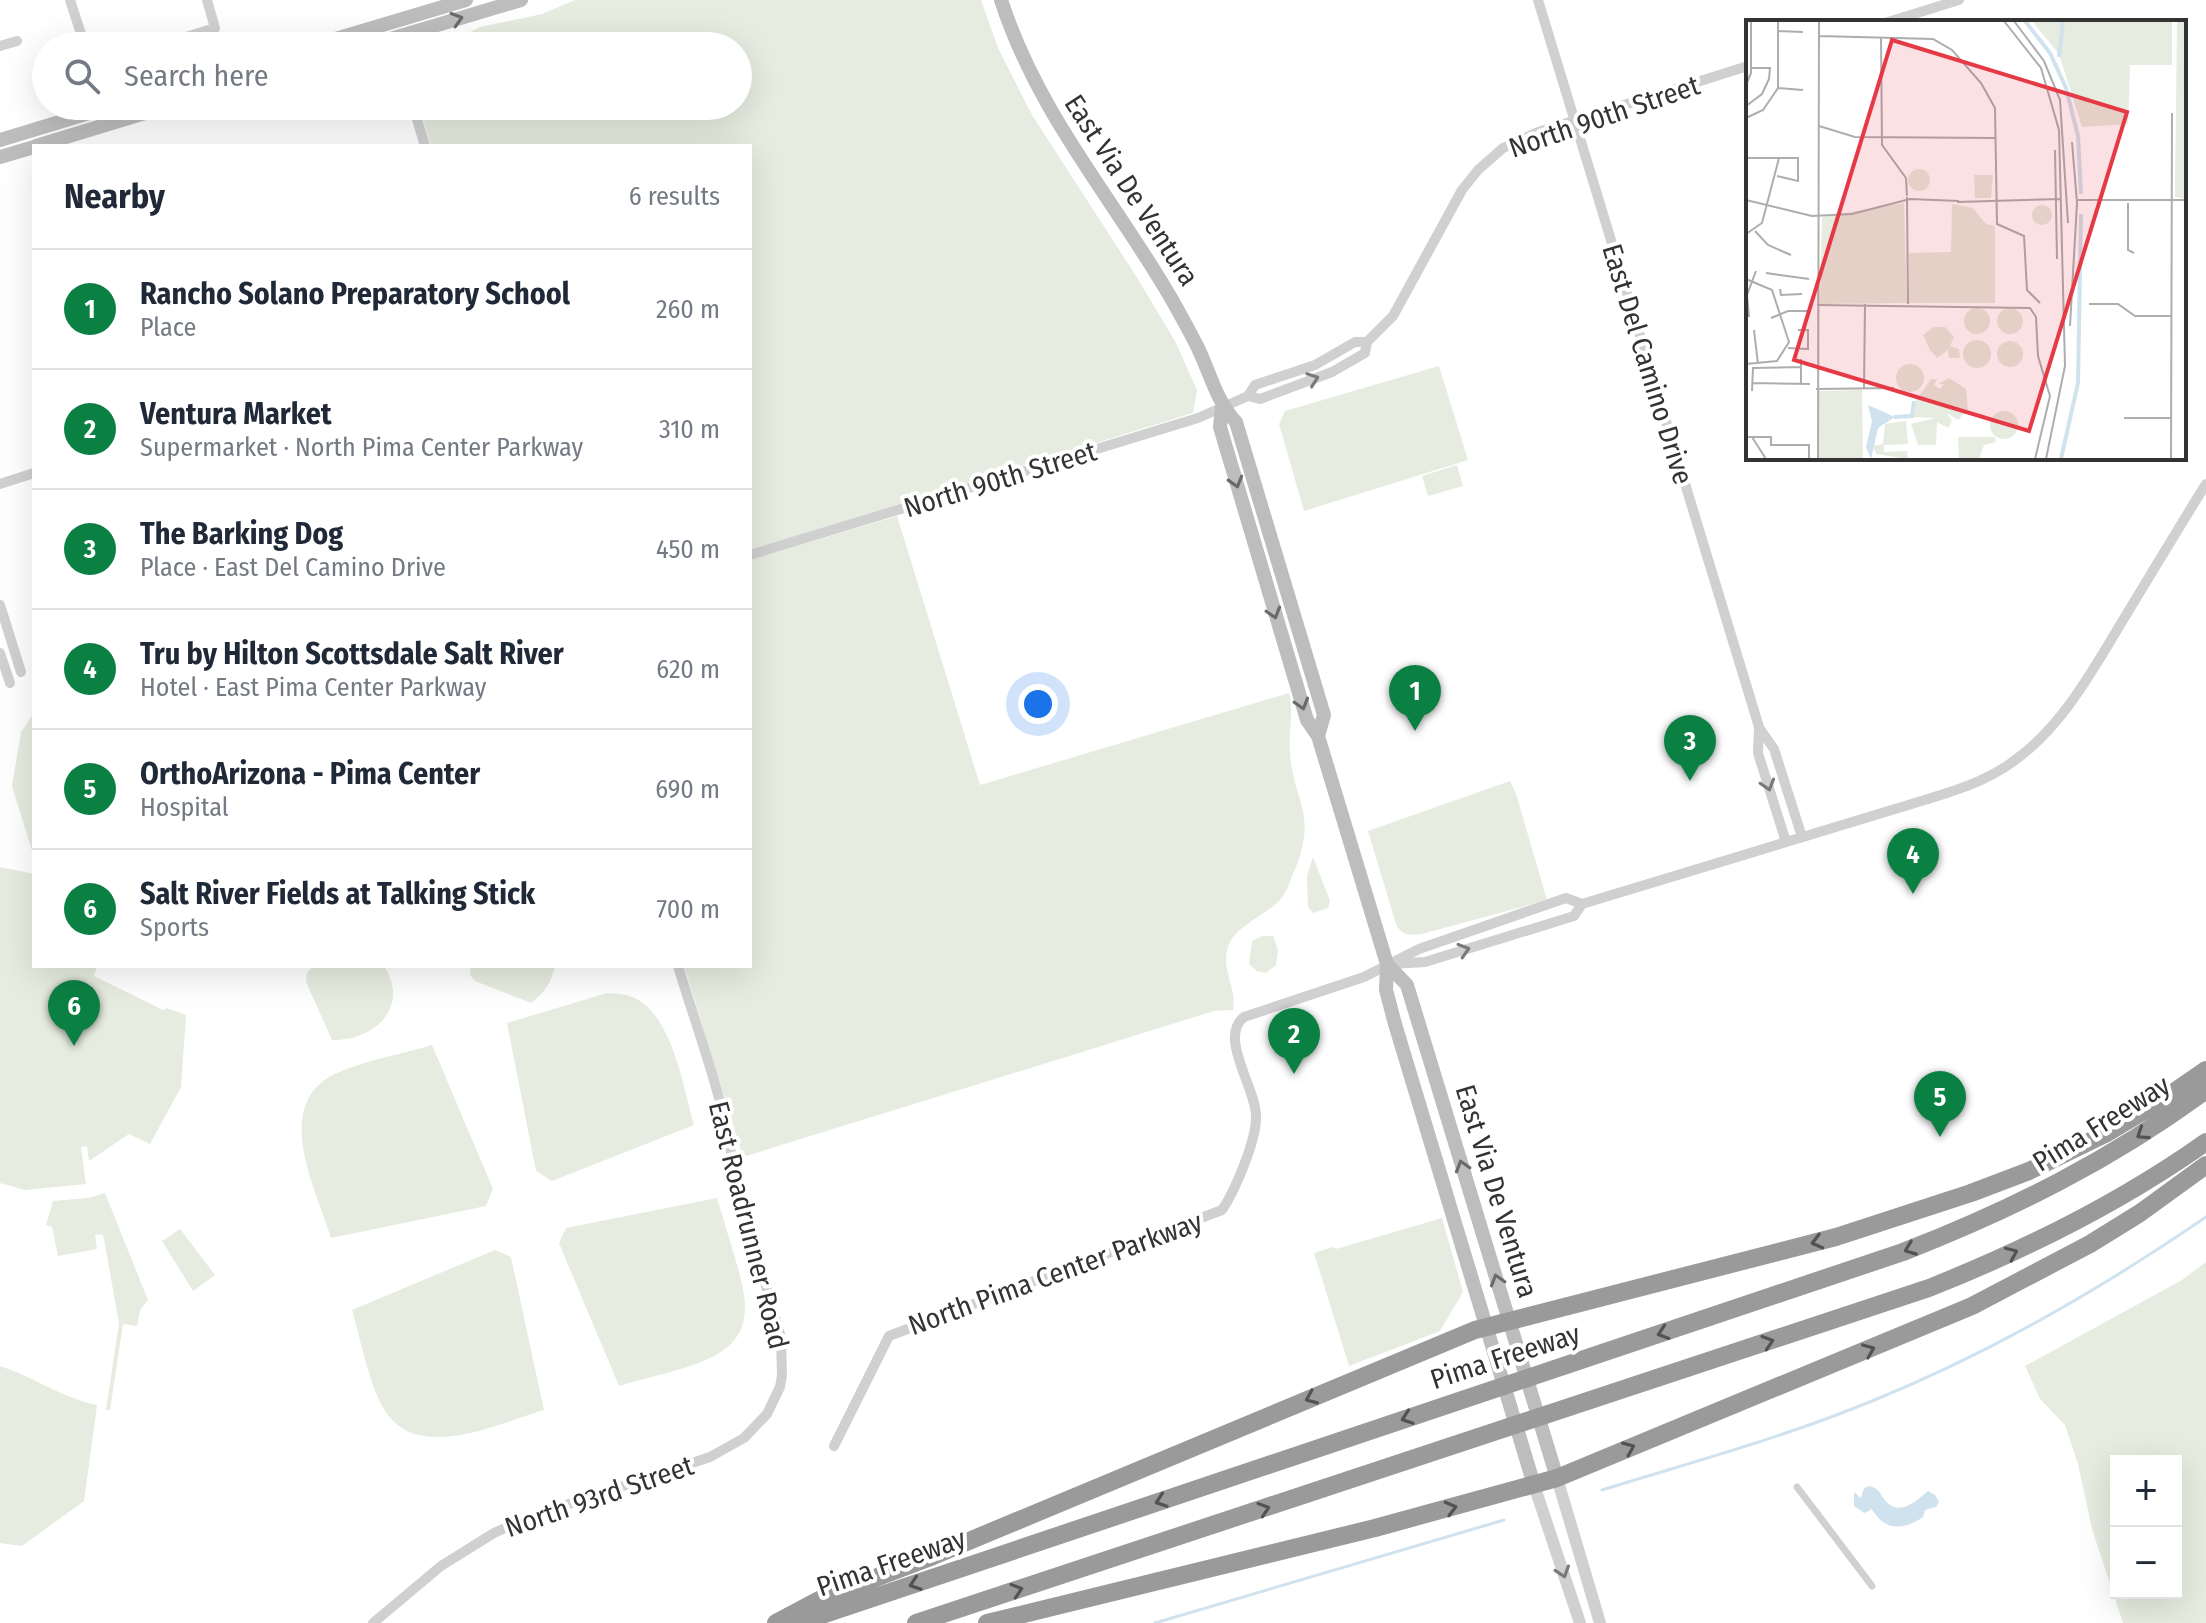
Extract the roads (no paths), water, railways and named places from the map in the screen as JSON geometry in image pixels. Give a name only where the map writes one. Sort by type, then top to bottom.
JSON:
[{"type":"highway","points":[[776,1623],[825,1597],[933,1556],[1487,1326],[1836,1237],[2029,1171],[2105,1134],[2206,1070]]},
{"type":"highway","name":"Pima Freeway","points":[[798,1623],[1890,1256],[1977,1223],[2054,1187],[2206,1090]]},
{"type":"highway","points":[[916,1623],[1929,1288],[2029,1246],[2111,1202],[2206,1142]]},
{"type":"highway","points":[[987,1623],[1375,1528],[1557,1478],[1972,1306],[2056,1264],[2170,1192],[2206,1165]]},
{"type":"main road","points":[[359,32],[466,0]]},
{"type":"main road","points":[[423,32],[521,0]]},
{"type":"main road","name":"East Via De Ventura","points":[[1001,0],[1021,56],[1053,118],[1165,289],[1197,347],[1222,408],[1220,427],[1257,556],[1307,720],[1318,736],[1387,964],[1386,990],[1395,1024],[1534,1485]]},
{"type":"main road","points":[[0,140],[66,120]]},
{"type":"main road","points":[[42,144],[121,120]]},
{"type":"main road","points":[[0,157],[32,147]]},
{"type":"main road","name":"East Via De Ventura","points":[[1387,964],[1407,985],[1557,1478]]},
{"type":"street","points":[[70,0],[80,32]]},
{"type":"street","points":[[202,32],[215,28],[207,0]]},
{"type":"street","name":"East Del Camino Drive","points":[[1538,0],[1759,727],[1774,749],[1794,840]]},
{"type":"street","points":[[1894,20],[1959,0]]},
{"type":"street","points":[[0,46],[17,41]]},
{"type":"street","name":"North 90th Street","points":[[752,554],[1198,418],[1248,396],[1255,385],[1315,365],[1355,342],[1367,342],[1393,316],[1462,190],[1478,170],[1503,148],[1523,138],[1746,67]]},
{"type":"street","points":[[417,120],[424,144]]},
{"type":"street","points":[[0,484],[32,474]]},
{"type":"street","name":"North Pima Center Parkway","points":[[834,1446],[889,1336],[1222,1210],[1255,1133],[1257,1115],[1232,1035],[1237,1022],[1250,1014],[1364,977],[1419,949],[1566,898],[1582,904],[1956,790],[1992,775],[2029,750],[2073,698],[2206,484]]},
{"type":"street","points":[[0,605],[21,672]]},
{"type":"street","points":[[0,653],[10,683]]},
{"type":"street","name":"East Del Camino Drive","points":[[1759,727],[1758,753],[1794,840]]},
{"type":"street","name":"North Pima Center Parkway","points":[[1387,964],[1425,962],[1559,921],[1574,916],[1582,904]]},
{"type":"street","name":"East Roadrunner Road","points":[[679,968],[725,1121],[735,1179],[778,1327],[783,1362],[780,1387],[767,1414],[744,1438],[710,1457]]},
{"type":"street","name":"North 93rd Street","points":[[373,1623],[441,1566],[494,1533],[527,1518],[710,1457]]},
{"type":"street","name":"East Via De Ventura","points":[[1557,1478],[1600,1623]]},
{"type":"street","name":"East Via De Ventura","points":[[1534,1485],[1580,1623]]},
{"type":"street","points":[[1797,1487],[1872,1586]]},
{"type":"water","points":[[1870,1486],[1896,1507],[1908,1506],[1928,1491],[1939,1502],[1936,1507],[1925,1510],[1923,1517],[1914,1522],[1904,1526],[1888,1525],[1869,1507],[1871,1510],[1864,1513],[1854,1506],[1854,1492],[1861,1498],[1864,1488]]},
{"type":"waterway","points":[[1602,1490],[1806,1426],[1916,1382],[2044,1318],[2206,1217]]},
{"type":"waterway","points":[[1155,1623],[1504,1520]]},
{"type":"place","name":"Rancho Solano Preparatory School","points":[[1415,731]]},
{"type":"place","name":"The Barking Dog","points":[[1690,781]]},
{"type":"place","name":"Tru by Hilton Scottsdale Salt River","points":[[1913,894]]},
{"type":"place","name":"Salt River Fields at Talking Stick","points":[[74,1046]]},
{"type":"place","name":"Ventura Market","points":[[1294,1074]]},
{"type":"place","name":"OrthoArizona - Pima Center","points":[[1940,1137]]}]
